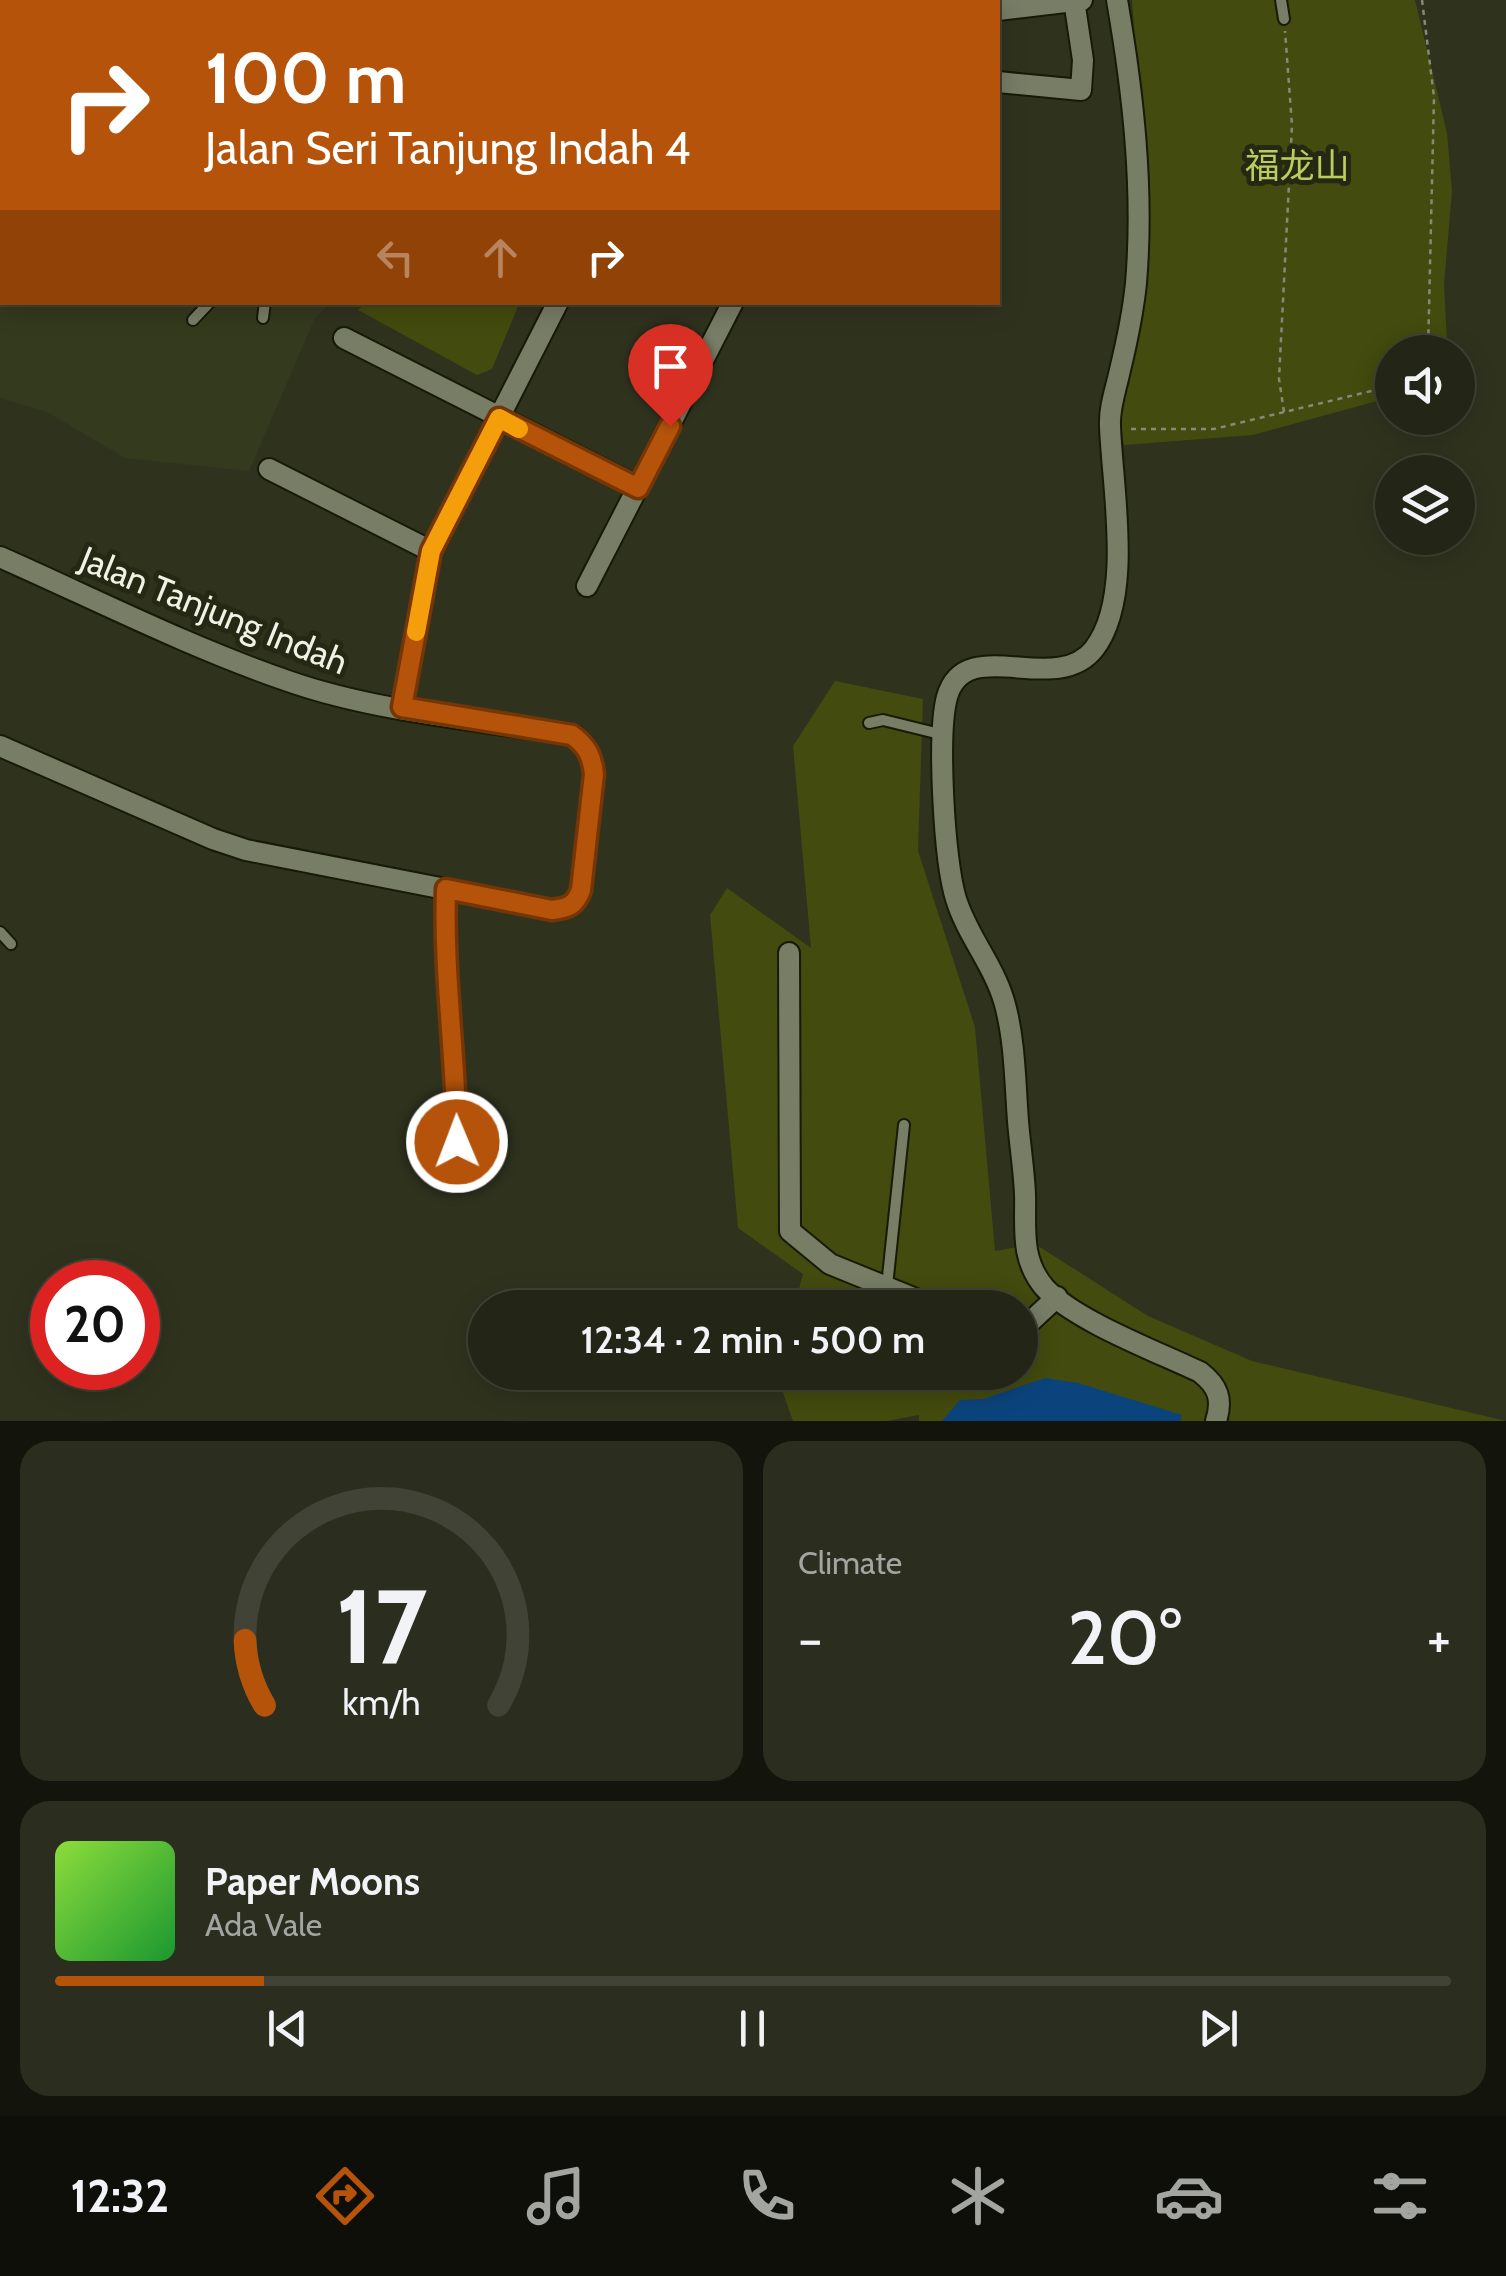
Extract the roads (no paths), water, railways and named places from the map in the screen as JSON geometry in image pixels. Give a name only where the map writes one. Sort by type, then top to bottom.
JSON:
[{"type":"street","points":[[1000,82],[1081,90],[1084,60],[1074,0]]},
{"type":"street","points":[[1000,10],[1082,0]]},
{"type":"street","points":[[1117,0],[1133,110],[1138,232],[1132,320],[1111,407],[1118,530],[1112,606],[1097,645],[1084,660],[1058,669],[971,666],[954,679],[946,698],[944,736],[948,863],[956,900],[974,945],[995,977],[1010,1029],[1025,1196],[1023,1238],[1032,1266],[1044,1287],[1057,1297],[1213,1382],[1220,1394],[1216,1421]]},
{"type":"street","points":[[402,707],[431,551],[556,305]]},
{"type":"street","points":[[588,586],[731,305]]},
{"type":"street","points":[[344,338],[638,488]]},
{"type":"street","points":[[269,469],[431,551]]},
{"type":"street","name":"Jalan Tanjung Indah","points":[[0,557],[290,682],[353,700],[572,735],[584,744],[593,760],[594,774],[577,902],[552,910],[446,889]]},
{"type":"street","points":[[0,746],[246,850],[446,889]]},
{"type":"street","points":[[790,953],[790,1230],[830,1264],[896,1290]]},
{"type":"street","points":[[1038,1315],[1057,1297]]},
{"type":"lane","points":[[1281,0],[1284,20]]},
{"type":"lane","points":[[193,320],[207,305]]},
{"type":"lane","points":[[263,318],[265,305]]},
{"type":"lane","points":[[868,723],[884,720],[944,736]]},
{"type":"lane","points":[[446,889],[457,1142]]},
{"type":"lane","points":[[0,932],[11,944]]},
{"type":"lane","points":[[887,1286],[904,1125]]},
{"type":"water","points":[[1038,1380],[1078,1383],[1182,1415],[1180,1421],[942,1421],[960,1400],[983,1399],[1010,1390],[1038,1390]]},
{"type":"park label","name":"福龙山","points":[[1297,165]]}]
